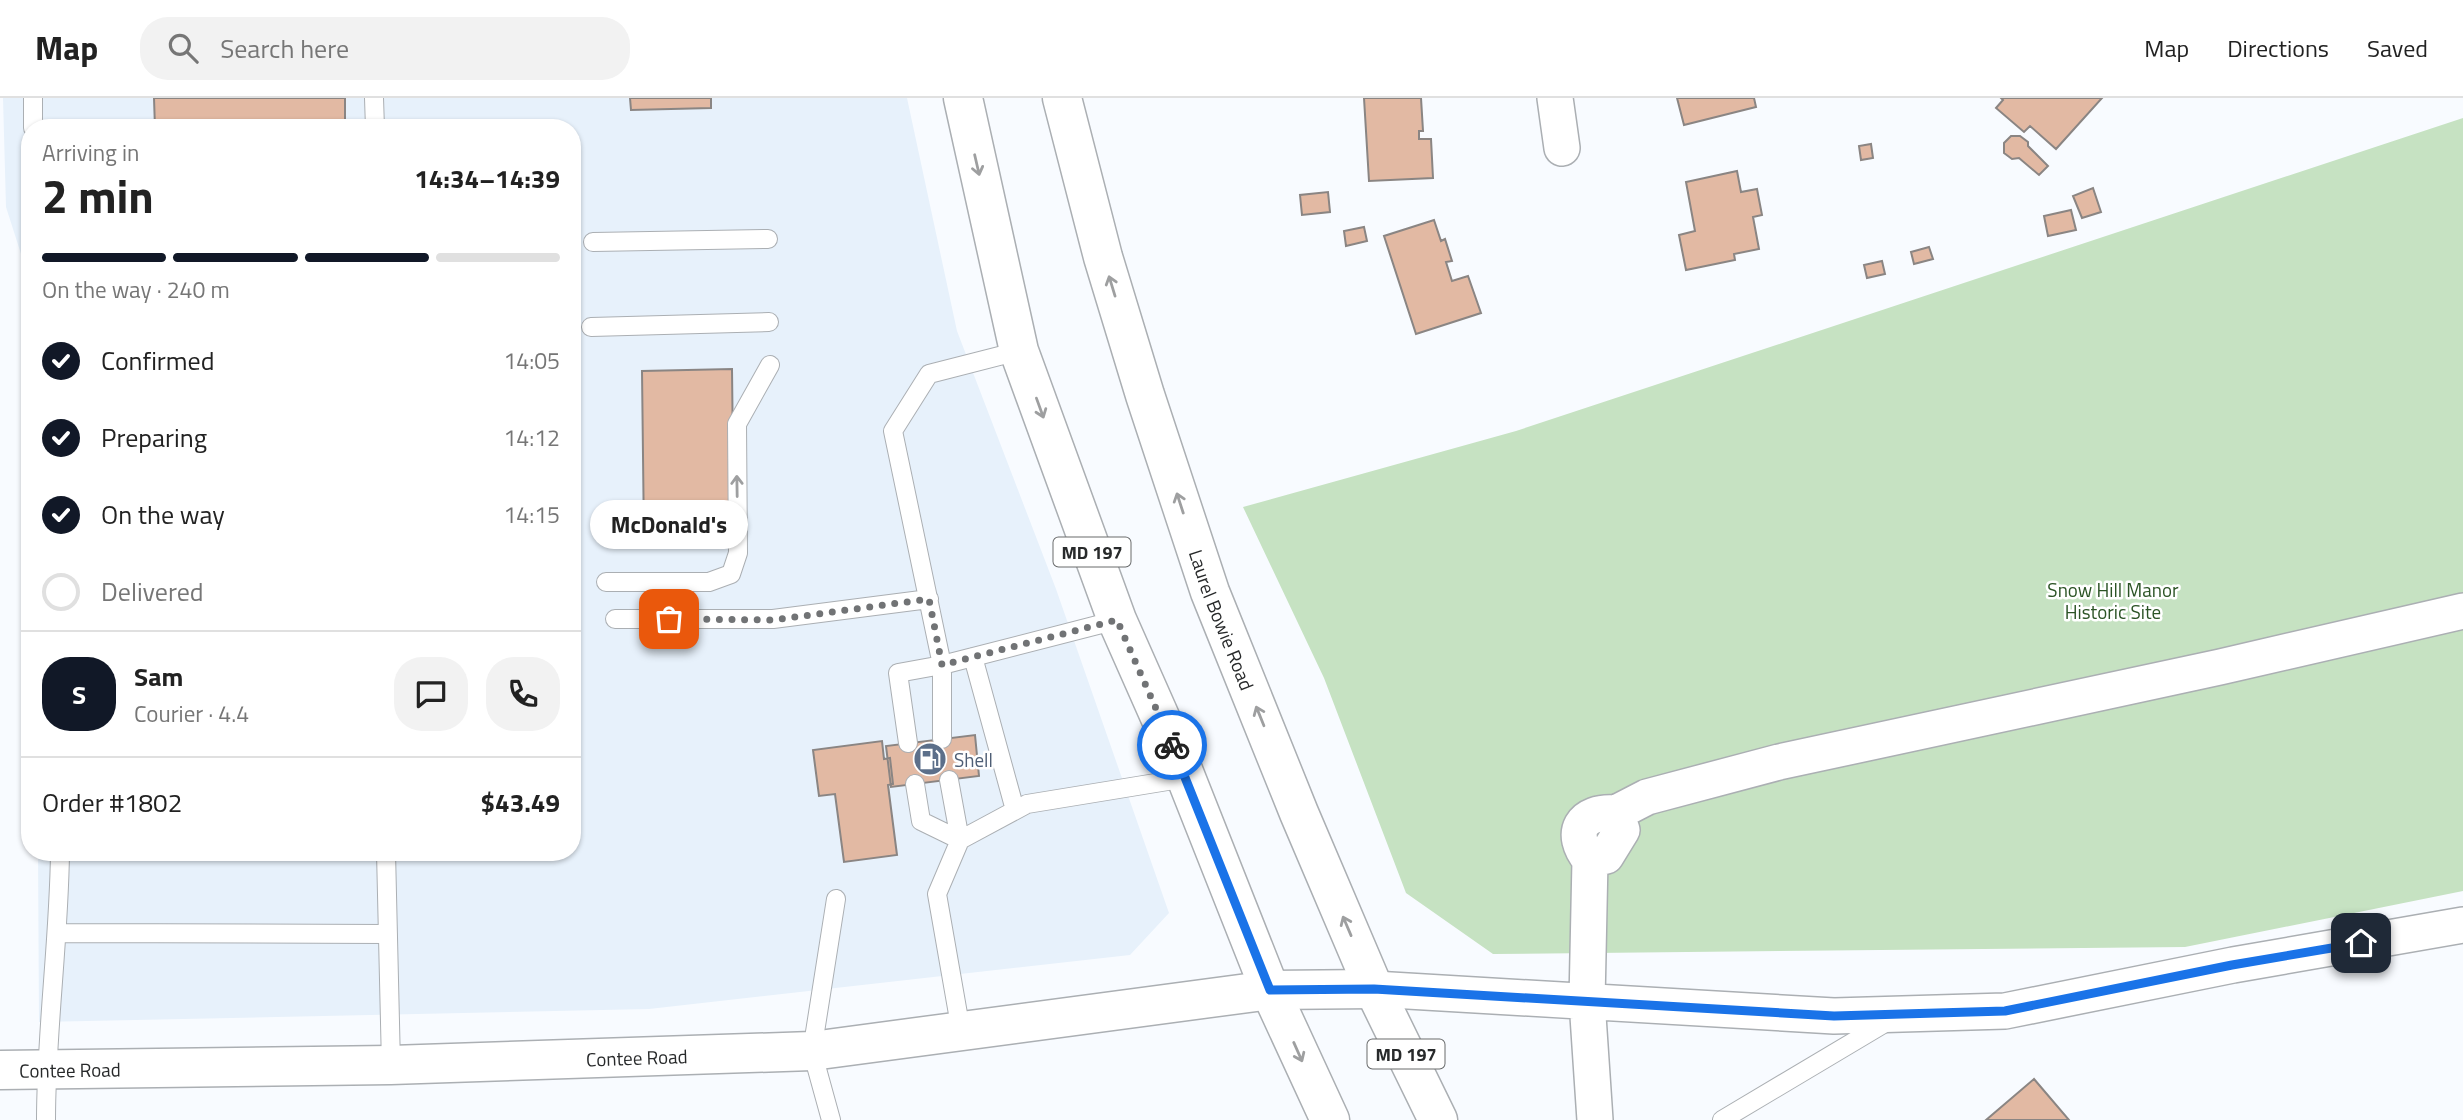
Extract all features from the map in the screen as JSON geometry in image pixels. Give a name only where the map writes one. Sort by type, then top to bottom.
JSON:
[{"type":"main road","name":"MD 197","points":[[963,98],[1019,351],[1117,620],[1186,778],[1270,990],[1330,1120]]},
{"type":"main road","name":"Laurel Bowie Road","points":[[1062,98],[1107,270],[1145,396],[1210,592],[1294,801],[1374,989],[1438,1120]]},
{"type":"main road","name":"Contee Road","points":[[0,1070],[391,1065],[812,1051],[1270,990],[1374,989]]},
{"type":"street","points":[[1555,98],[1562,148]]},
{"type":"street","points":[[1595,1120],[1587,1001],[1590,860],[1606,856],[1622,831],[1616,813],[1647,797],[1779,762],[2207,670],[2463,611]]},
{"type":"street","points":[[1374,989],[1834,1016],[2005,1011],[2232,965],[2463,925]]},
{"type":"lane","points":[[33,98],[33,119]]},
{"type":"lane","points":[[374,98],[375,119]]},
{"type":"lane","points":[[593,242],[768,240]]},
{"type":"lane","points":[[592,327],[769,322]]},
{"type":"lane","points":[[942,739],[942,665],[894,431],[929,374],[1019,351]]},
{"type":"lane","points":[[606,582],[709,582],[731,574],[738,553],[737,424],[770,365]]},
{"type":"lane","points":[[615,619],[773,620],[929,599]]},
{"type":"lane","points":[[908,743],[898,673],[942,665],[1117,620]]},
{"type":"lane","points":[[973,657],[1015,810]]},
{"type":"lane","points":[[960,840],[1027,804],[1186,778]]},
{"type":"lane","points":[[949,780],[960,840],[937,894],[961,1031]]},
{"type":"lane","points":[[915,784],[921,821],[960,840]]},
{"type":"lane","points":[[46,1120],[46,1071],[58,933],[60,861]]},
{"type":"lane","points":[[386,861],[391,1065]]},
{"type":"lane","points":[[831,1120],[812,1051],[836,899]]},
{"type":"lane","points":[[58,933],[388,934]]},
{"type":"lane","points":[[1722,1120],[1900,1014]]},
{"type":"shaded area","points":[[3,98],[907,98],[957,331],[1056,589],[1169,913],[1130,955],[649,1009],[39,1022],[38,861],[581,861],[581,119],[21,119],[21,254],[6,207]]},
{"type":"green space","name":"Snow Hill Manor Historic Site","points":[[2463,118],[2463,891],[2185,947],[1493,954],[1406,893],[1324,678],[1243,507],[1516,431]]},
{"type":"building","points":[[154,98],[345,98],[345,119],[155,119]]},
{"type":"building","points":[[630,98],[711,98],[711,108],[631,110]]},
{"type":"building","points":[[1364,98],[1421,98],[1423,131],[1419,131],[1419,139],[1431,139],[1433,178],[1369,181]]},
{"type":"building","points":[[1677,98],[1754,98],[1756,107],[1684,125]]},
{"type":"building","points":[[2001,98],[2102,98],[2056,149],[2030,126],[2024,132],[1996,108],[2003,100]]},
{"type":"building","points":[[2011,136],[2020,136],[2028,142],[2028,146],[2048,166],[2039,175],[2019,158],[2012,159],[2004,153],[2004,143]]},
{"type":"building","points":[[1871,144],[1873,158],[1861,160],[1859,146]]},
{"type":"building","points":[[1737,171],[1741,192],[1757,189],[1762,215],[1753,217],[1759,249],[1734,254],[1735,260],[1686,270],[1679,235],[1695,231],[1686,182]]},
{"type":"building","points":[[2093,188],[2101,212],[2082,218],[2073,196]]},
{"type":"building","points":[[1328,192],[1330,212],[1302,215],[1300,195]]},
{"type":"building","points":[[2071,210],[2076,230],[2048,236],[2044,216]]},
{"type":"building","points":[[1434,220],[1441,241],[1445,239],[1452,261],[1446,262],[1452,281],[1468,276],[1481,313],[1416,334],[1384,236]]},
{"type":"building","points":[[1364,227],[1367,241],[1346,246],[1344,231]]},
{"type":"building","points":[[1929,247],[1933,259],[1914,264],[1911,252]]},
{"type":"building","points":[[1882,261],[1885,274],[1867,278],[1864,265]]},
{"type":"building","points":[[732,369],[734,540],[644,540],[642,371]]},
{"type":"building","points":[[975,735],[979,776],[891,787],[886,746]]},
{"type":"building","points":[[882,741],[884,759],[890,758],[893,784],[888,785],[897,855],[844,862],[835,794],[819,796],[813,750]]},
{"type":"building","points":[[2034,1079],[2069,1120],[1986,1120]]},
{"type":"way so far","points":[[669,619],[773,620],[929,599],[942,665],[1117,620],[1172,745]]},
{"type":"place","name":"McDonald's","points":[[669,619]]},
{"type":"place","name":"Shell","points":[[930,759]]},
{"type":"route","points":[[1172,745],[1270,990],[1374,989],[1834,1016],[2005,1011],[2232,965],[2361,943]]}]
